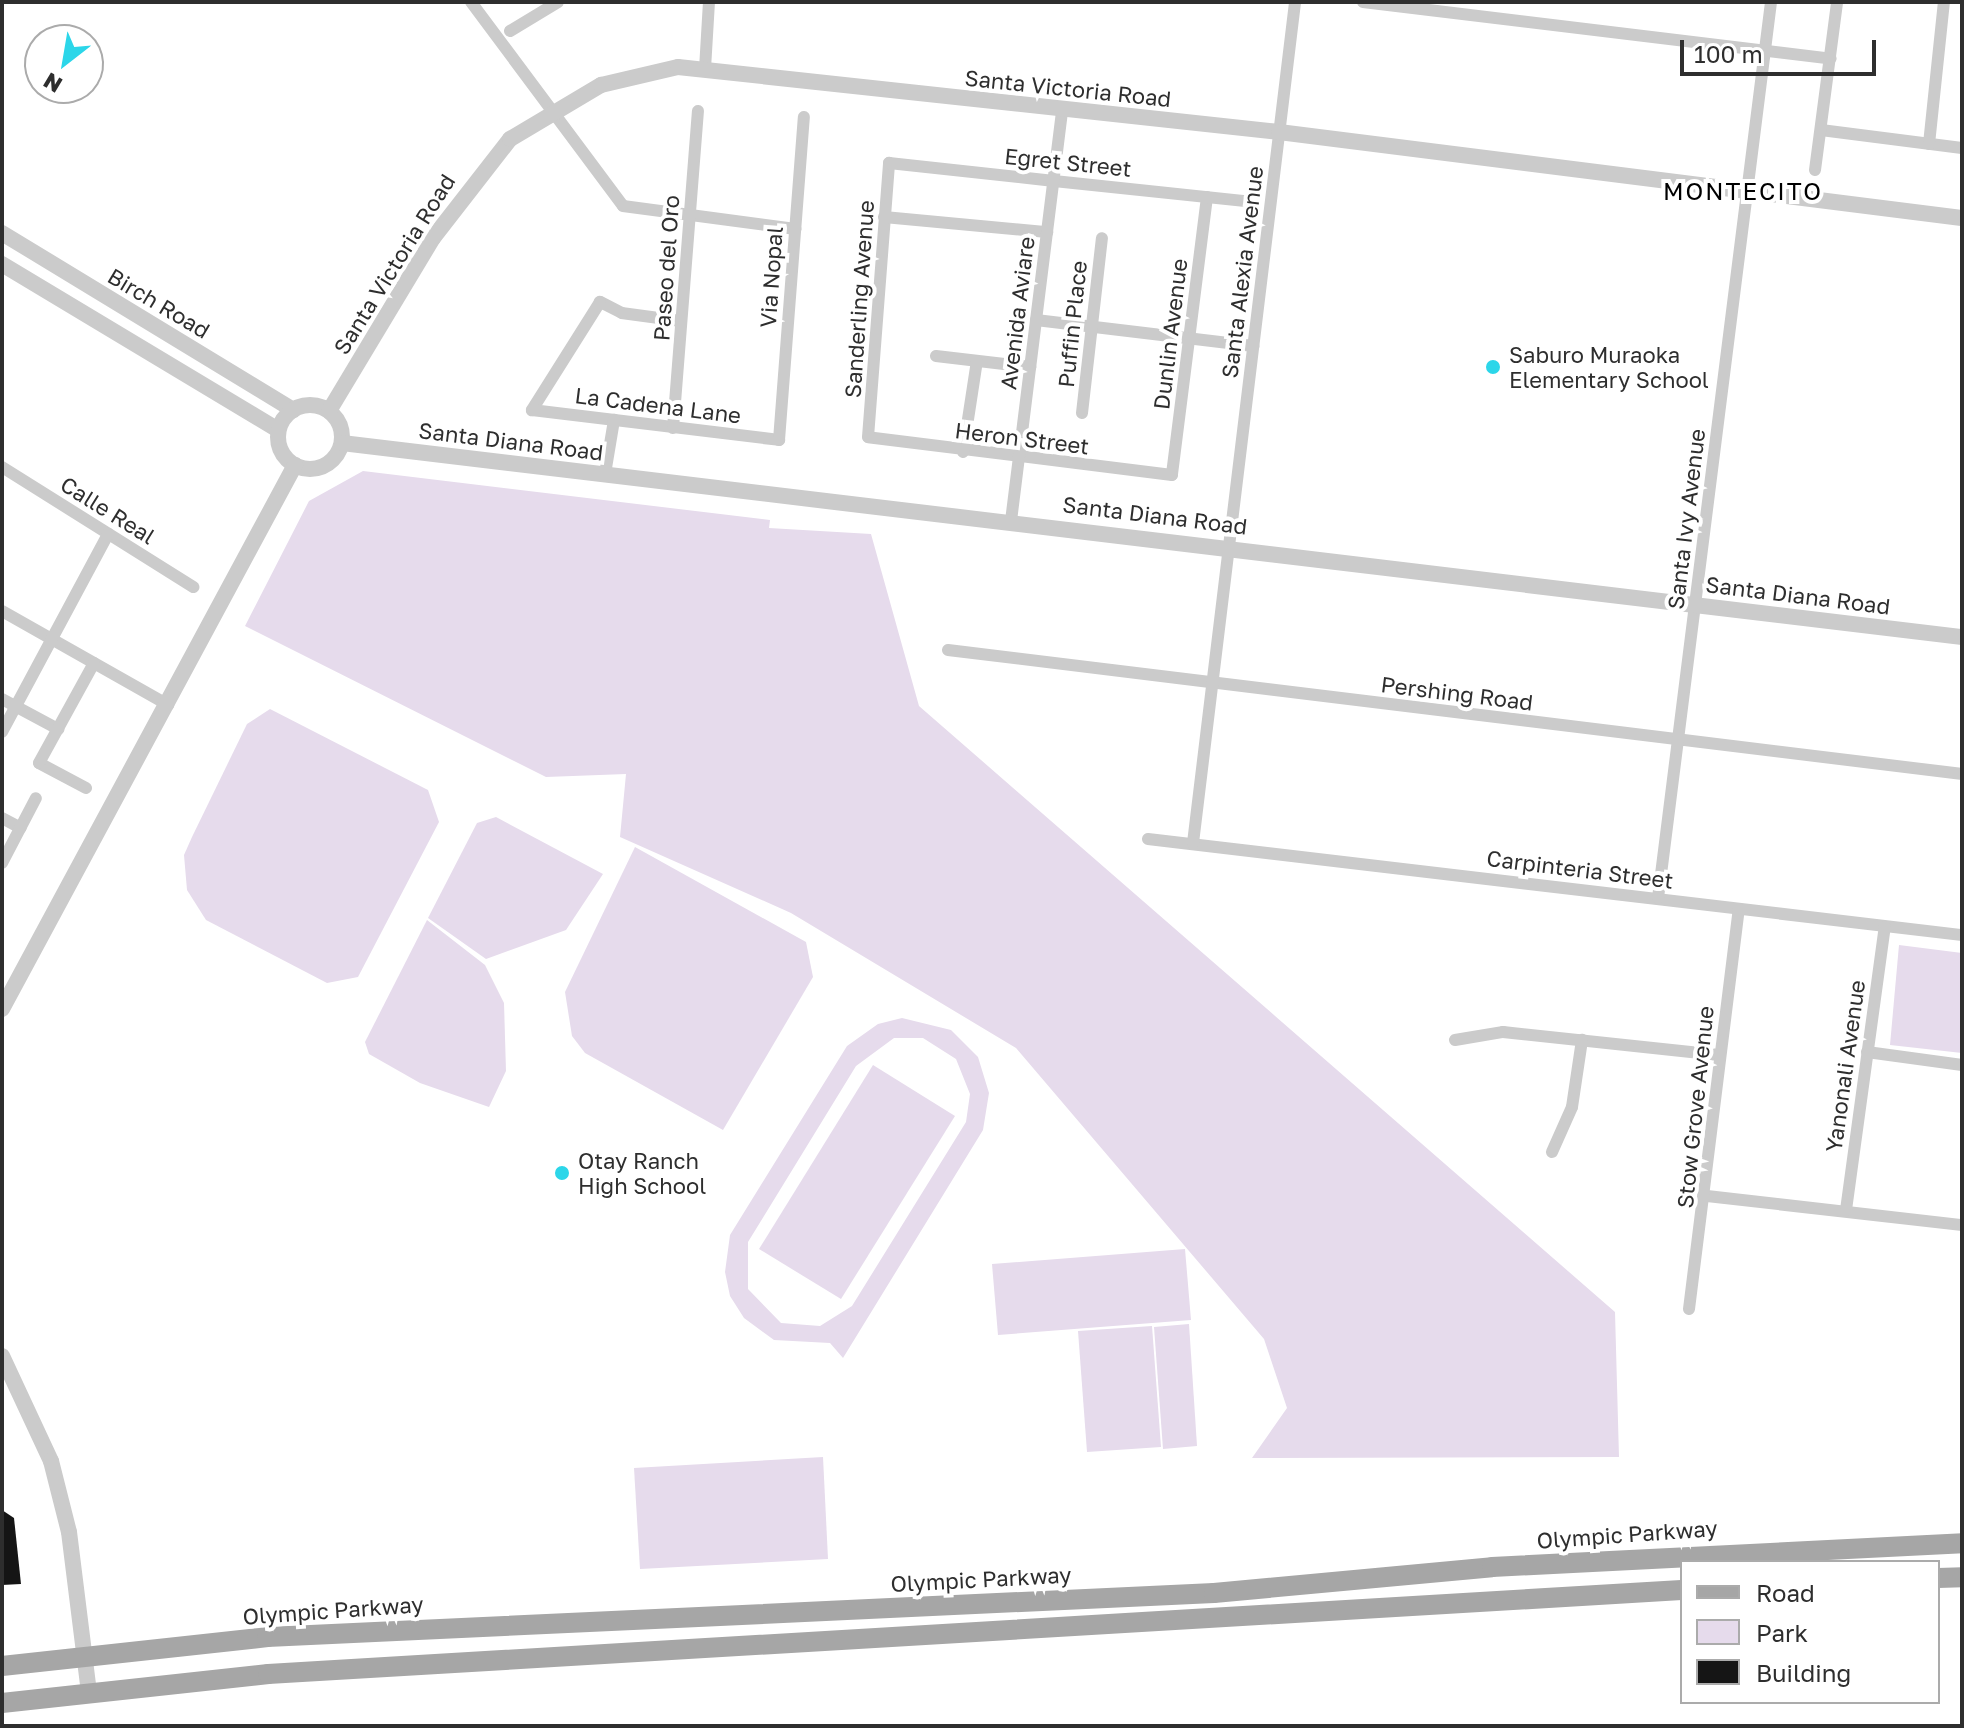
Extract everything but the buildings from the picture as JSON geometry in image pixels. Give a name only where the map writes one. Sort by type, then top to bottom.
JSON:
[{"type":"main road","name":"Olympic Parkway","points":[[2,1666],[267,1637],[879,1608],[1962,1543]]},
{"type":"main road","points":[[1940,1578],[1962,1577]]},
{"type":"main road","points":[[2,1703],[268,1674],[884,1642],[1680,1590]]},
{"type":"main road","points":[[879,1608],[884,1642]]},
{"type":"street","points":[[471,2],[547,111],[567,126],[617,202],[795,229]]},
{"type":"street","points":[[510,31],[558,2]]},
{"type":"street","points":[[705,69],[709,2]]},
{"type":"street","name":"Santa Alexia Avenue","points":[[1229,546],[1295,2]]},
{"type":"street","points":[[1363,2],[1831,59]]},
{"type":"street","name":"Santa Ivy Avenue","points":[[1658,898],[1771,2]]},
{"type":"street","points":[[1815,170],[1837,2]]},
{"type":"street","points":[[1929,144],[1944,2]]},
{"type":"street","name":"Santa Victoria Road","points":[[329,411],[467,187],[547,111],[633,74],[705,69],[1747,187],[1962,218]]},
{"type":"street","name":"Paseo del Oro","points":[[673,428],[698,111]]},
{"type":"street","name":"Avenida Aviare","points":[[1011,521],[1062,111]]},
{"type":"street","name":"Via Nopal","points":[[779,440],[804,117]]},
{"type":"street","points":[[1821,130],[1962,148]]},
{"type":"street","name":"Egret Street","points":[[889,163],[1243,201]]},
{"type":"street","name":"Sanderling Avenue","points":[[868,437],[889,163]]},
{"type":"street","name":"Dunlin Avenue","points":[[1172,475],[1207,197]]},
{"type":"street","points":[[884,217],[1047,232]]},
{"type":"street","name":"Birch Road","points":[[2,233],[293,410]]},
{"type":"street","name":"Puffin Place","points":[[1082,413],[1102,238]]},
{"type":"street","points":[[2,264],[278,430]]},
{"type":"street","points":[[100,323],[113,300]]},
{"type":"street","name":"La Cadena Lane","points":[[681,321],[622,313],[600,302],[532,410],[779,440]]},
{"type":"street","points":[[1036,320],[1253,346]]},
{"type":"street","points":[[936,356],[1030,367]]},
{"type":"street","points":[[963,452],[977,361]]},
{"type":"street","points":[[293,410],[329,411],[342,443],[324,466],[295,465],[281,451],[278,430],[293,410]]},
{"type":"street","points":[[605,474],[614,420]]},
{"type":"street","name":"Heron Street","points":[[868,437],[963,452],[1172,475]]},
{"type":"street","name":"Santa Diana Road","points":[[342,443],[1229,546],[1962,637]]},
{"type":"street","points":[[2,1009],[9,981],[168,705],[295,465]]},
{"type":"street","name":"Calle Real","points":[[3,471],[193,587]]},
{"type":"street","points":[[2,732],[108,534]]},
{"type":"street","points":[[1193,843],[1229,546]]},
{"type":"street","points":[[2,611],[168,705]]},
{"type":"street","name":"Pershing Road","points":[[948,650],[1962,774]]},
{"type":"street","points":[[86,788],[39,763],[94,663]]},
{"type":"street","points":[[2,699],[58,729]]},
{"type":"street","points":[[2,863],[36,798]]},
{"type":"street","points":[[2,818],[21,828]]},
{"type":"street","name":"Carpinteria Street","points":[[1148,839],[1962,935]]},
{"type":"street","name":"Stow Grove Avenue","points":[[1689,1309],[1707,1196],[1719,1055],[1739,909]]},
{"type":"street","name":"Yanonali Avenue","points":[[1846,1210],[1885,927]]},
{"type":"street","points":[[1455,1040],[1503,1032],[1719,1055]]},
{"type":"street","points":[[1552,1152],[1572,1107],[1582,1040]]},
{"type":"street","points":[[1867,1052],[1962,1065]]},
{"type":"street","points":[[1707,1196],[1962,1225]]},
{"type":"street","points":[[2,1356],[51,1461],[69,1532],[89,1693]]},
{"type":"green space","points":[[363,471],[770,520],[769,528],[871,534],[919,706],[1615,1312],[1619,1457],[1252,1458],[1287,1408],[1264,1339],[1016,1048],[791,913],[620,837],[626,774],[546,777],[245,626],[309,501]]},
{"type":"green space","points":[[270,709],[428,790],[439,822],[358,977],[327,983],[206,920],[187,890],[184,855],[192,837],[247,724]]},
{"type":"green space","points":[[496,817],[603,874],[566,930],[486,959],[428,918],[477,823]]},
{"type":"green space","points":[[635,847],[806,942],[813,977],[723,1130],[585,1053],[572,1036],[565,992]]},
{"type":"green space","points":[[427,920],[485,965],[504,1003],[506,1071],[489,1107],[420,1083],[369,1054],[365,1042]]},
{"type":"green space","points":[[1899,945],[1962,953],[1962,1053],[1890,1045]]},
{"type":"green space","points":[[902,1018],[951,1030],[978,1057],[989,1093],[983,1130],[843,1358],[830,1343],[774,1340],[744,1318],[730,1296],[725,1272],[730,1235],[847,1046],[878,1024]],"holes":[[[894,1038],[923,1038],[956,1059],[970,1094],[966,1122],[852,1306],[820,1326],[781,1323],[748,1289],[748,1242],[856,1066]]]},
{"type":"green space","points":[[873,1065],[955,1116],[841,1299],[759,1249]]},
{"type":"green space","points":[[1185,1249],[1191,1320],[998,1335],[992,1264]]},
{"type":"green space","points":[[1189,1324],[1197,1446],[1163,1449],[1154,1327]]},
{"type":"green space","points":[[1152,1326],[1161,1447],[1087,1452],[1078,1331]]},
{"type":"green space","points":[[823,1457],[828,1559],[640,1569],[634,1468]]},
{"type":"place","name":"Saburo Muraoka Elementary School","points":[[1493,367]]},
{"type":"place","name":"Otay Ranch High School","points":[[562,1173]]},
{"type":"district","name":"MONTECITO","points":[[1743,191]]}]
